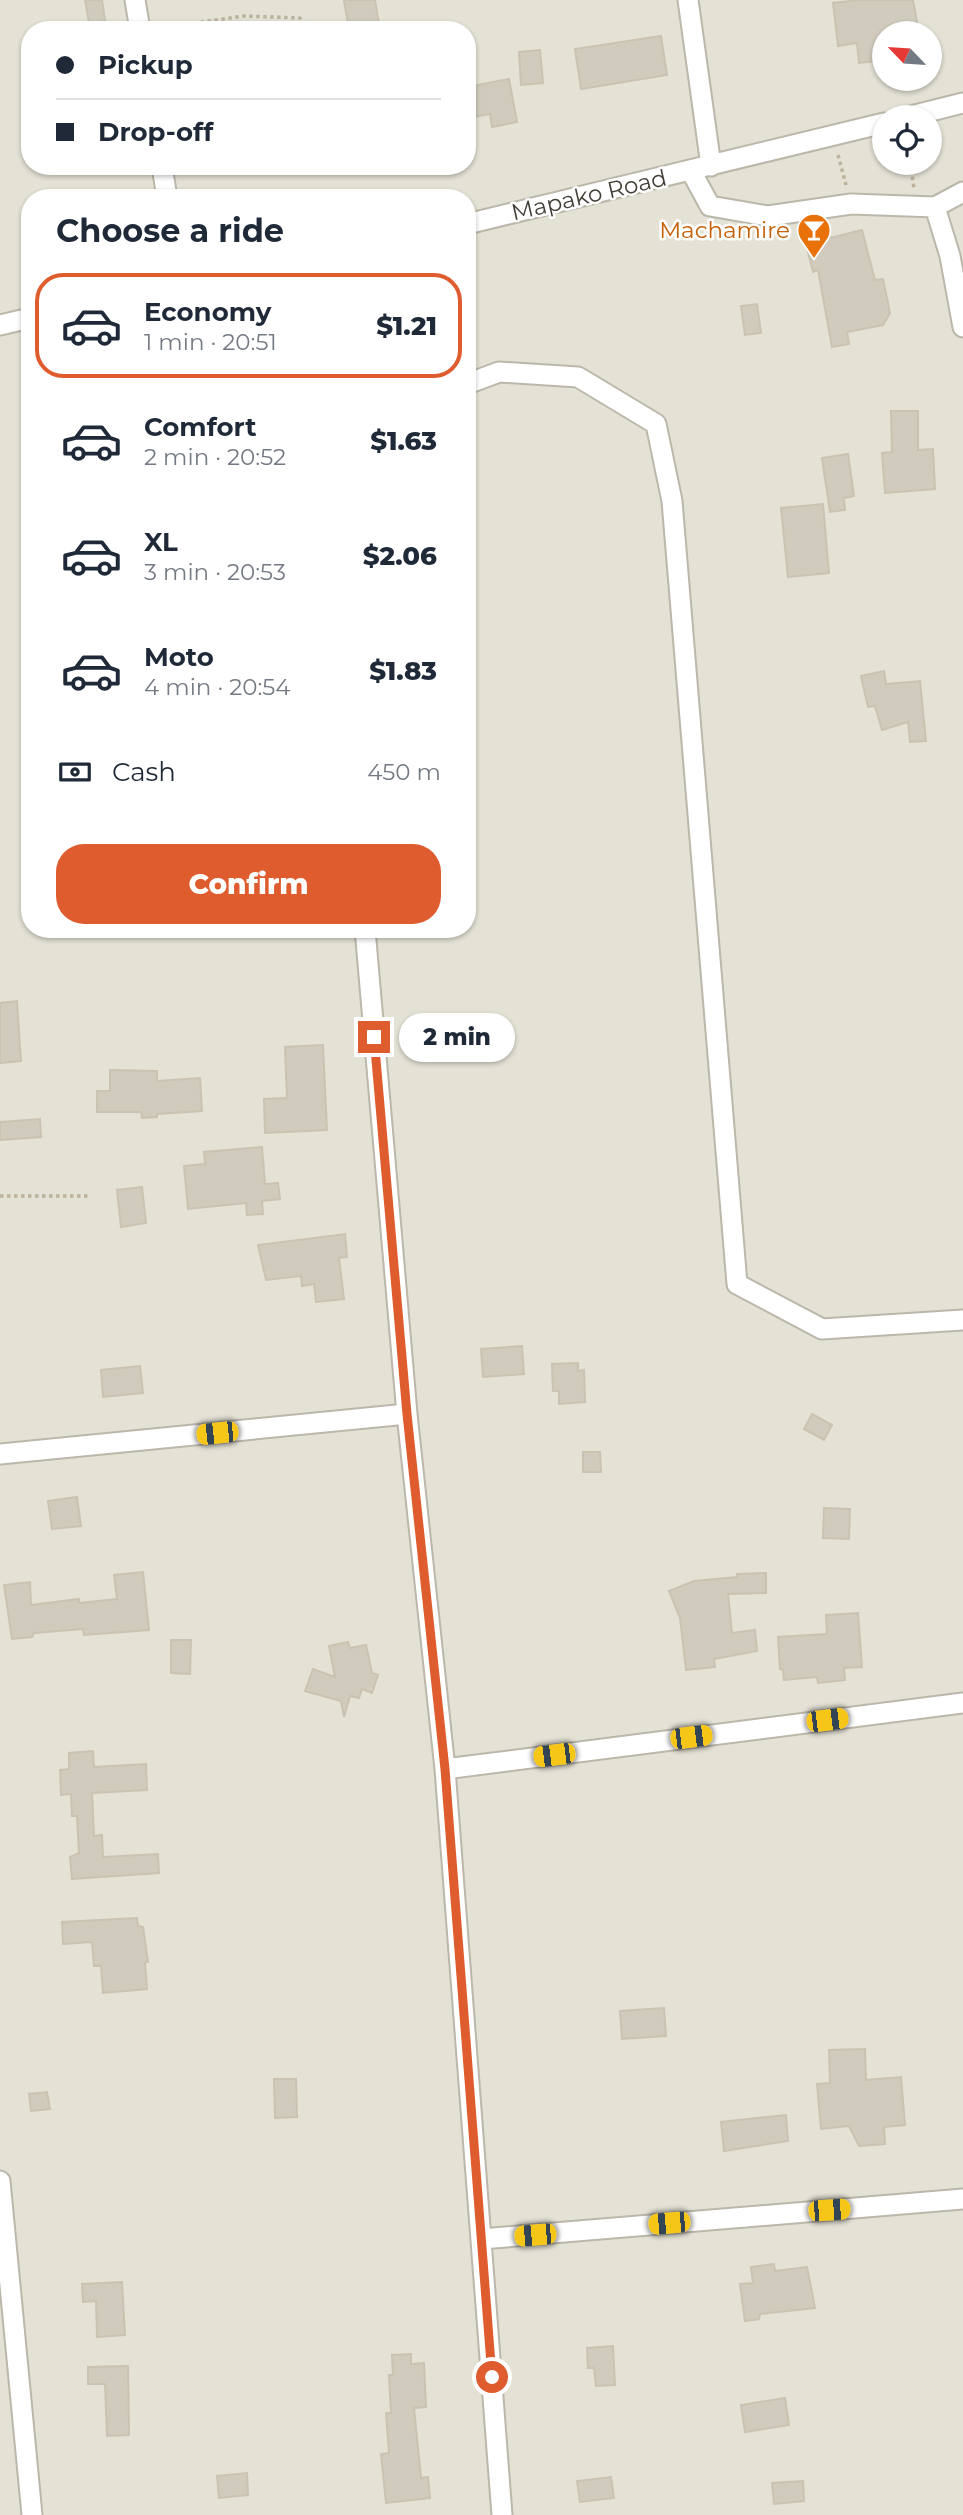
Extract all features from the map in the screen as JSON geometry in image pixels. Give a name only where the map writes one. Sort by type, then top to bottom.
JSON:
[{"type":"street","points":[[135,0],[138,21]]},
{"type":"street","points":[[688,0],[711,166]]},
{"type":"street","points":[[942,108],[963,103]]},
{"type":"street","name":"Mapako Road","points":[[476,222],[872,126]]},
{"type":"street","points":[[691,171],[710,206],[768,216],[851,204],[926,206],[963,192]]},
{"type":"street","points":[[926,206],[950,256],[963,327]]},
{"type":"street","points":[[0,325],[21,320]]},
{"type":"street","points":[[476,381],[499,372],[578,377],[656,424],[672,501],[737,1284],[822,1329],[963,1320]]},
{"type":"street","points":[[366,938],[407,1414],[445,1769],[502,2515]]},
{"type":"street","points":[[0,1454],[407,1414]]},
{"type":"street","points":[[445,1769],[963,1703]]},
{"type":"street","points":[[0,2181],[32,2515]]},
{"type":"street","points":[[481,2239],[963,2199]]},
{"type":"path","points":[[210,21],[244,16],[300,18],[302,21]]},
{"type":"path","points":[[834,136],[851,204]]},
{"type":"path","points":[[914,175],[926,206]]},
{"type":"path","points":[[0,1196],[90,1196]]},
{"type":"shaded area","points":[[0,0],[963,0],[963,2515],[0,2515]]},
{"type":"building","points":[[85,0],[102,0],[105,21],[89,21]]},
{"type":"building","points":[[344,0],[375,0],[378,21],[348,21]]},
{"type":"building","points":[[913,0],[917,21],[872,21],[872,61],[859,63],[857,43],[838,46],[833,3]]},
{"type":"building","points":[[661,36],[667,75],[581,89],[575,49]]},
{"type":"building","points":[[540,50],[543,83],[521,85],[519,52]]},
{"type":"building","points":[[509,79],[517,122],[492,127],[490,114],[476,116],[476,85]]},
{"type":"building","points":[[862,230],[875,280],[883,279],[890,313],[883,325],[847,332],[849,344],[832,347],[818,270],[813,272],[806,244]]},
{"type":"building","points":[[757,304],[761,333],[745,335],[741,306]]},
{"type":"building","points":[[891,411],[918,411],[918,450],[933,449],[935,489],[885,493],[882,453],[892,452]]},
{"type":"building","points":[[848,454],[854,496],[844,498],[845,510],[830,512],[822,458]]},
{"type":"building","points":[[823,504],[829,573],[788,577],[781,508]]},
{"type":"building","points":[[884,671],[886,684],[920,681],[926,741],[910,742],[908,722],[882,730],[875,706],[868,707],[861,676]]},
{"type":"building","points":[[17,1001],[21,1061],[0,1063],[0,1003]]},
{"type":"building","points":[[323,1045],[327,1130],[265,1133],[264,1099],[287,1098],[285,1047]]},
{"type":"building","points":[[110,1070],[157,1071],[157,1081],[200,1078],[202,1111],[157,1114],[157,1117],[142,1118],[141,1112],[97,1112],[97,1091],[110,1091]]},
{"type":"building","points":[[40,1119],[41,1137],[0,1140],[0,1122]]},
{"type":"building","points":[[262,1147],[265,1184],[278,1183],[280,1199],[262,1201],[263,1214],[247,1215],[246,1203],[188,1209],[184,1166],[205,1164],[204,1152]]},
{"type":"building","points":[[142,1187],[146,1223],[121,1227],[117,1190]]},
{"type":"building","points":[[345,1234],[347,1257],[339,1258],[344,1299],[316,1302],[314,1284],[302,1286],[301,1276],[266,1280],[258,1245]]},
{"type":"building","points":[[522,1346],[524,1374],[483,1377],[481,1349]]},
{"type":"building","points":[[578,1363],[578,1371],[584,1370],[585,1402],[559,1404],[559,1391],[553,1391],[552,1364]]},
{"type":"building","points":[[140,1366],[143,1393],[103,1397],[101,1370]]},
{"type":"building","points":[[812,1414],[832,1425],[824,1440],[804,1429]]},
{"type":"building","points":[[583,1452],[600,1452],[601,1472],[583,1472]]},
{"type":"building","points":[[77,1497],[81,1526],[52,1529],[48,1501]]},
{"type":"building","points":[[824,1508],[850,1509],[849,1539],[823,1538]]},
{"type":"building","points":[[143,1572],[149,1630],[84,1635],[83,1629],[34,1633],[32,1637],[12,1639],[4,1585],[30,1582],[31,1605],[79,1599],[79,1603],[117,1599],[114,1575]]},
{"type":"building","points":[[766,1573],[766,1593],[728,1594],[732,1633],[755,1630],[757,1651],[714,1659],[715,1667],[686,1670],[680,1618],[669,1591],[694,1581],[737,1577],[737,1574]]},
{"type":"building","points":[[858,1613],[862,1667],[844,1668],[845,1680],[818,1683],[817,1677],[784,1680],[783,1670],[780,1669],[778,1637],[827,1634],[826,1615]]},
{"type":"building","points":[[171,1640],[191,1640],[190,1674],[171,1673]]},
{"type":"building","points":[[348,1642],[350,1648],[366,1645],[372,1673],[378,1675],[372,1693],[362,1689],[359,1698],[350,1696],[344,1717],[341,1701],[305,1691],[313,1669],[335,1677],[329,1646]]},
{"type":"building","points":[[93,1751],[94,1767],[146,1764],[147,1790],[92,1793],[94,1836],[102,1835],[103,1857],[158,1854],[159,1873],[72,1879],[70,1857],[79,1853],[77,1816],[72,1816],[71,1794],[61,1795],[60,1770],[69,1769],[69,1753]]},
{"type":"building","points":[[137,1918],[138,1926],[143,1927],[148,1962],[145,1962],[147,1989],[103,1993],[101,1966],[94,1966],[92,1942],[63,1944],[62,1922]]},
{"type":"building","points":[[664,2008],[666,2036],[622,2039],[620,2011]]},
{"type":"building","points":[[865,2049],[866,2080],[901,2077],[905,2125],[884,2127],[885,2144],[859,2146],[849,2126],[821,2129],[817,2084],[830,2083],[829,2050]]},
{"type":"building","points":[[274,2079],[296,2079],[297,2117],[275,2118]]},
{"type":"building","points":[[47,2092],[50,2109],[31,2111],[29,2094]]},
{"type":"building","points":[[786,2115],[788,2141],[724,2151],[721,2122]]},
{"type":"building","points":[[774,2264],[775,2271],[807,2267],[815,2308],[760,2314],[759,2319],[745,2321],[740,2284],[753,2283],[751,2267]]},
{"type":"building","points":[[122,2282],[125,2335],[97,2337],[96,2301],[83,2302],[82,2284]]},
{"type":"building","points":[[613,2346],[615,2385],[596,2386],[594,2368],[588,2368],[587,2348]]},
{"type":"building","points":[[411,2354],[411,2364],[424,2363],[426,2407],[414,2408],[421,2478],[428,2477],[430,2498],[386,2503],[381,2454],[389,2453],[386,2413],[391,2413],[389,2375],[393,2375],[392,2355]]},
{"type":"building","points":[[128,2366],[129,2435],[107,2436],[105,2384],[88,2384],[88,2367]]},
{"type":"building","points":[[785,2398],[789,2425],[745,2432],[741,2405]]},
{"type":"building","points":[[247,2473],[248,2495],[219,2498],[217,2476]]},
{"type":"building","points":[[611,2477],[614,2498],[580,2502],[577,2481]]},
{"type":"building","points":[[803,2481],[804,2501],[774,2504],[772,2483]]},
{"type":"place","name":"Machamire","points":[[814,260]]},
{"type":"route","points":[[374,1037],[407,1414],[445,1769],[492,2377]]}]
